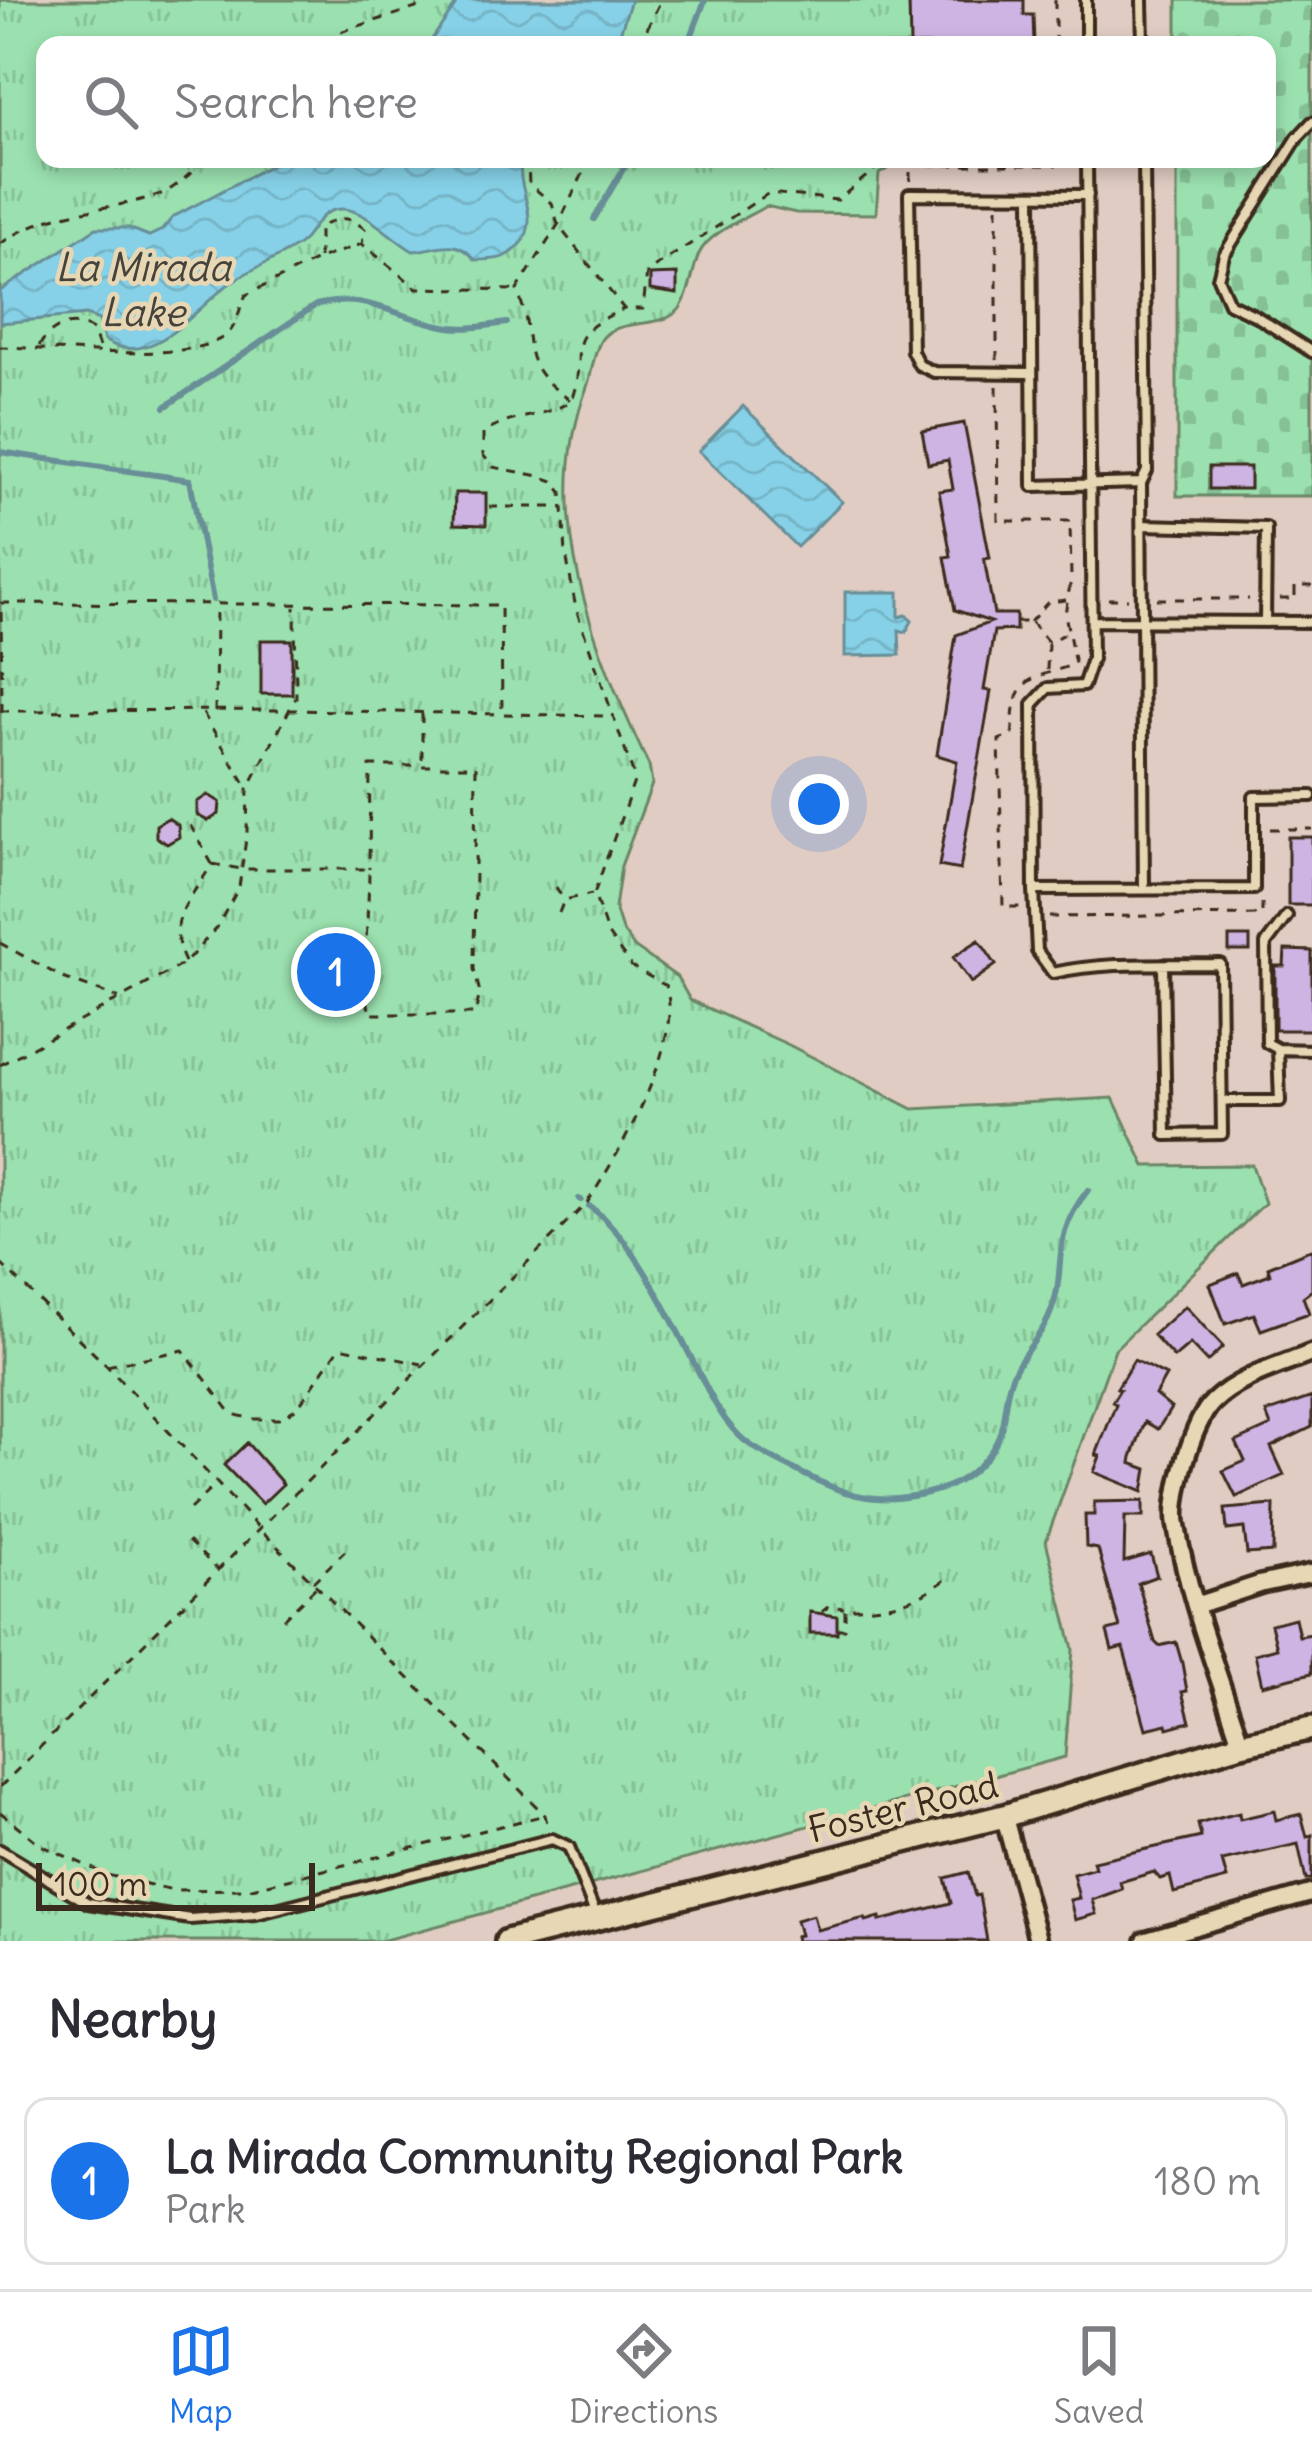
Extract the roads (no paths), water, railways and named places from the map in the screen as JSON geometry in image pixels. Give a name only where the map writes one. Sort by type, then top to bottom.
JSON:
[{"type":"street","points":[[1241,1744],[1196,1605],[1175,1517],[1192,1434],[1212,1402],[1252,1377],[1312,1353]]},
{"type":"street","points":[[1196,1605],[1312,1573]]},
{"type":"street","name":"Foster Road","points":[[507,1941],[1004,1816],[1241,1744],[1312,1728]]},
{"type":"street","points":[[1004,1816],[1038,1941]]},
{"type":"street","points":[[1145,1941],[1312,1893]]},
{"type":"lane","points":[[1086,0],[1086,36]]},
{"type":"lane","points":[[1142,0],[1143,36]]},
{"type":"lane","points":[[1312,122],[1225,255],[1218,278],[1228,303],[1312,352]]},
{"type":"lane","points":[[1088,168],[1092,659],[1083,686],[1048,688],[1033,704],[1037,951],[1053,973],[1088,965],[1163,964],[1220,964],[1222,1134],[1166,1135],[1163,964]]},
{"type":"lane","points":[[1144,168],[1144,889]]},
{"type":"lane","points":[[1032,373],[934,372],[919,365],[912,351],[909,194],[1088,195]]},
{"type":"lane","points":[[1031,195],[1033,486],[1141,484]]},
{"type":"lane","points":[[1142,525],[1266,528],[1265,622]]},
{"type":"lane","points":[[1091,621],[1312,622]]},
{"type":"lane","points":[[1034,890],[1253,889],[1254,797],[1312,796]]},
{"type":"lane","points":[[1287,916],[1266,944],[1267,1042],[1278,1049],[1312,1049]]},
{"type":"lane","points":[[1222,1101],[1280,1101],[1278,1049]]},
{"type":"lane","points":[[0,1850],[88,1903],[190,1919],[256,1914],[552,1839],[569,1847],[589,1889],[596,1918]]},
{"type":"water","points":[[459,0],[631,0],[619,36],[434,36]]},
{"type":"water","name":"La Mirada Lake","points":[[265,168],[521,168],[529,224],[515,250],[494,259],[475,260],[454,246],[413,251],[359,214],[333,210],[296,247],[236,279],[174,331],[140,348],[122,348],[104,340],[99,320],[86,315],[0,323],[0,291],[96,228],[129,228],[149,236],[173,217]]},
{"type":"water","points":[[743,406],[842,502],[797,547],[699,451]]},
{"type":"water","points":[[845,592],[899,592],[899,617],[906,615],[912,621],[906,632],[899,630],[900,655],[845,656]]},
{"type":"waterway","points":[[691,36],[705,0]]},
{"type":"waterway","points":[[594,219],[624,168]]},
{"type":"waterway","points":[[165,407],[316,305],[364,303],[456,328],[507,323]]},
{"type":"waterway","points":[[0,452],[190,480],[213,600]]},
{"type":"waterway","points":[[589,1206],[636,1257],[716,1406],[737,1433],[751,1446],[825,1484],[859,1496],[897,1498],[950,1486],[972,1472],[991,1451],[1000,1434],[1013,1373],[1054,1302],[1067,1225],[1088,1190]]},
{"type":"place","name":"La Mirada Community Regional Park","points":[[336,972]]}]
